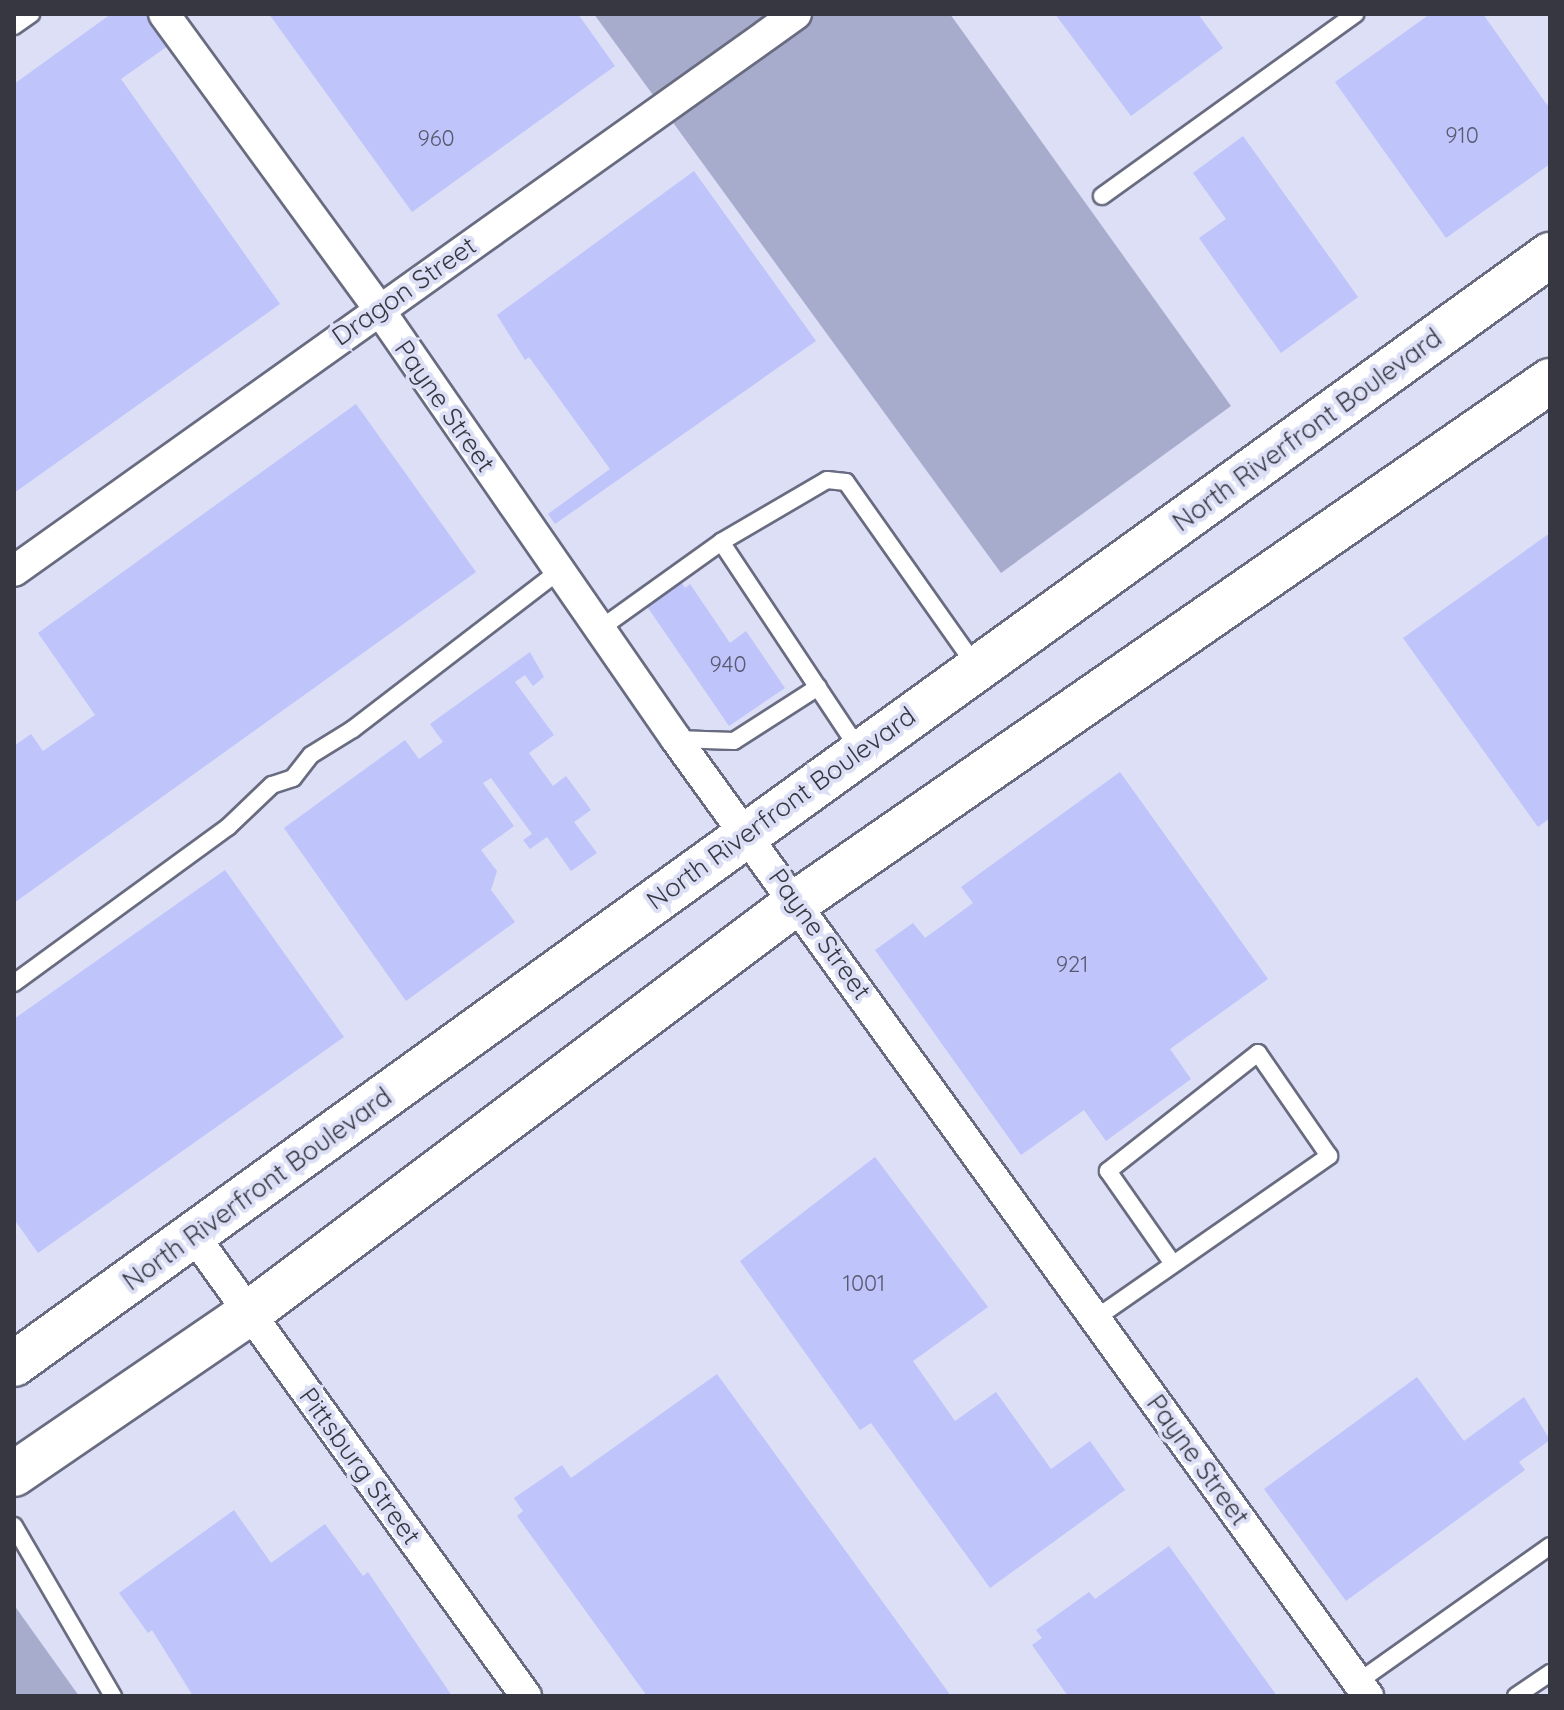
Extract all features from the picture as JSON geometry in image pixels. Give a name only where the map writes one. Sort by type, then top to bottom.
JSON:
[{"type":"main road","name":"North Riverfront Boulevard","points":[[14,1364],[746,832],[1548,262]]},
{"type":"main road","points":[[14,1474],[249,1313],[797,902],[1550,381]]},
{"type":"street","name":"Payne Street","points":[[164,14],[378,308],[676,739],[797,902],[1363,1689]]},
{"type":"street","name":"Dragon Street","points":[[14,571],[378,308],[796,14]]},
{"type":"street","name":"Pittsburg Street","points":[[194,1236],[526,1696]]},
{"type":"lane","points":[[14,26],[31,14]]},
{"type":"lane","points":[[1102,196],[1355,14]]},
{"type":"lane","points":[[601,628],[721,542],[827,480],[846,482],[976,667]]},
{"type":"lane","points":[[721,542],[860,751]]},
{"type":"lane","points":[[14,983],[228,827],[272,785],[293,778],[311,755],[353,729],[559,571]]},
{"type":"lane","points":[[676,739],[734,741],[818,687]]},
{"type":"lane","points":[[1096,1318],[1329,1156],[1258,1053],[1108,1171],[1173,1264]]},
{"type":"lane","points":[[14,1526],[113,1696]]},
{"type":"lane","points":[[1363,1689],[1550,1546]]},
{"type":"lane","points":[[1516,1696],[1550,1673]]},
{"type":"shaded area","points":[[594,14],[950,14],[1231,406],[1001,573]]},
{"type":"shaded area","points":[[14,1605],[79,1696],[14,1696]]},
{"type":"building","points":[[111,14],[151,14],[172,43],[121,79],[280,304],[14,493],[14,84]]},
{"type":"building","points":[[269,14],[578,14],[615,66],[412,212]]},
{"type":"building","points":[[1055,14],[1198,14],[1223,48],[1131,116]]},
{"type":"building","points":[[1430,14],[1483,14],[1550,109],[1550,164],[1446,238],[1335,82]]},
{"type":"building","points":[[1243,136],[1358,297],[1281,353],[1199,238],[1226,219],[1193,173]]},
{"type":"building","points":[[694,171],[816,341],[555,524],[548,514],[610,469],[529,357],[525,360],[497,315]]},
{"type":"building","points":[[356,404],[476,572],[14,903],[14,746],[31,734],[43,751],[95,715],[38,633]]},
{"type":"building","points":[[1550,533],[1550,818],[1538,827],[1403,638]]},
{"type":"building","points":[[679,578],[685,588],[690,584],[730,643],[746,631],[785,688],[729,726],[644,602]]},
{"type":"building","points":[[530,652],[544,677],[533,686],[525,675],[515,682],[554,735],[529,753],[553,786],[566,776],[591,810],[574,822],[597,853],[571,871],[547,837],[530,849],[523,840],[532,834],[491,778],[483,783],[514,826],[481,850],[497,871],[491,890],[515,922],[406,1001],[284,828],[405,740],[419,759],[443,742],[430,724]]},
{"type":"building","points":[[1120,772],[1268,979],[1170,1049],[1191,1079],[1106,1141],[1084,1110],[1021,1155],[875,950],[913,923],[925,938],[973,903],[961,887]]},
{"type":"building","points":[[225,870],[344,1037],[38,1253],[14,1219],[14,1019]]},
{"type":"building","points":[[875,1157],[988,1307],[913,1361],[955,1421],[996,1392],[1051,1469],[1090,1441],[1125,1490],[990,1588],[871,1423],[860,1430],[740,1261]]},
{"type":"building","points":[[717,1374],[951,1696],[647,1696],[517,1516],[523,1511],[514,1498],[562,1465],[571,1478]]},
{"type":"building","points":[[1417,1377],[1464,1441],[1524,1397],[1550,1440],[1519,1462],[1525,1470],[1346,1601],[1264,1489]]},
{"type":"building","points":[[234,1510],[271,1563],[325,1524],[363,1576],[368,1572],[452,1696],[193,1696],[152,1630],[148,1633],[119,1593]]},
{"type":"building","points":[[1169,1546],[1277,1696],[1068,1696],[1032,1645],[1042,1638],[1036,1630],[1089,1592],[1095,1599]]}]
